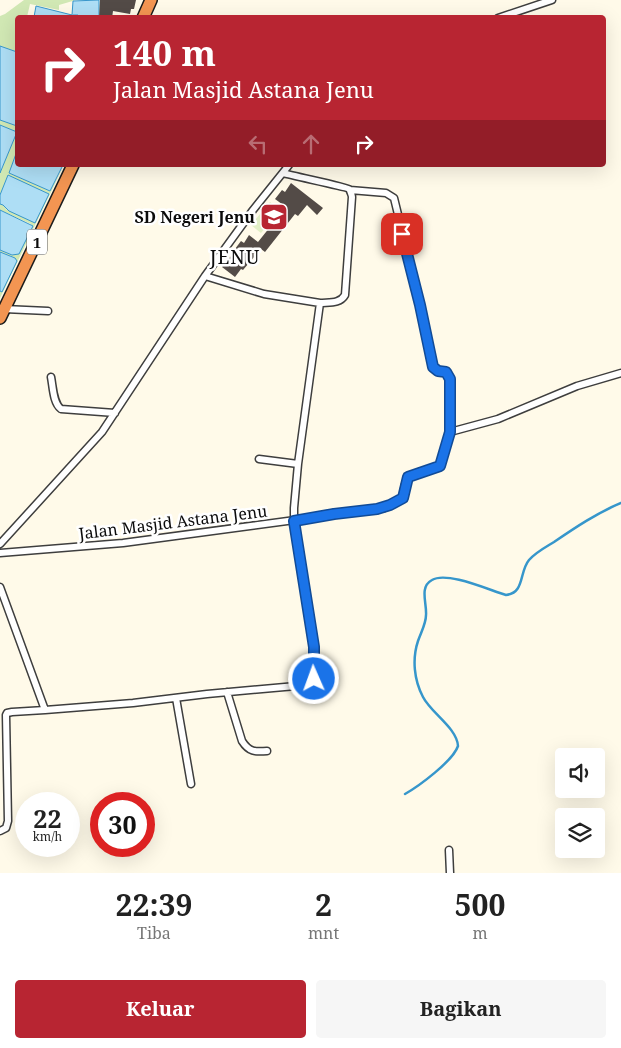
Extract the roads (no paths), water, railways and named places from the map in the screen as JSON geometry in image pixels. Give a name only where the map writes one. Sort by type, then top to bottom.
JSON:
[{"type":"highway","points":[[144,15],[151,0]]},
{"type":"highway","name":"1","points":[[2,314],[72,167]]},
{"type":"street","points":[[507,15],[552,0]]},
{"type":"street","points":[[0,544],[92,444],[115,413],[206,276],[253,210],[288,167]]},
{"type":"street","points":[[283,173],[313,181],[345,186],[350,190],[386,193],[394,198],[420,305],[432,365],[436,370],[446,372],[450,379],[450,432],[498,419],[578,386],[621,373]]},
{"type":"street","points":[[206,276],[264,294],[320,303],[336,302],[342,299],[345,295],[352,197],[350,190]]},
{"type":"street","points":[[0,831],[6,828],[8,821],[6,717],[4,713],[133,703],[312,683],[314,679],[314,647],[294,521],[294,489],[320,303]]},
{"type":"street","points":[[2,314],[48,311]]},
{"type":"street","points":[[51,378],[55,400],[62,409],[115,413]]},
{"type":"street","name":"Jalan Masjid Astana Jenu","points":[[0,553],[123,543],[377,509],[399,501],[405,494],[408,477],[440,466],[450,432]]},
{"type":"street","points":[[259,459],[298,464]]},
{"type":"street","points":[[0,587],[45,710]]},
{"type":"street","points":[[227,692],[242,741],[246,748],[267,751]]},
{"type":"street","points":[[176,698],[191,784]]},
{"type":"street","points":[[448,850],[450,873]]},
{"type":"water","points":[[99,0],[99,15],[72,15],[73,1]]},
{"type":"water","points":[[36,6],[72,15],[34,15]]},
{"type":"water","points":[[0,46],[15,51],[15,125],[0,120]]},
{"type":"water","points":[[0,125],[15,131],[15,137],[0,173]]},
{"type":"water","points":[[15,156],[15,167],[62,167],[50,191],[9,173]]},
{"type":"water","points":[[8,175],[49,194],[35,223],[9,211],[0,204],[0,195]]},
{"type":"water","points":[[0,210],[33,226],[19,254],[12,255],[0,250]]},
{"type":"water","points":[[0,252],[15,258],[17,261],[2,292],[0,291]]},
{"type":"waterway","points":[[405,794],[443,766],[458,746],[457,739],[449,727],[423,697],[416,677],[415,655],[426,618],[424,596],[428,583],[439,578],[458,579],[506,595],[512,593],[519,586],[529,560],[541,550],[604,511],[621,503]]},
{"type":"place","name":"SD Negeri Jenu","points":[[274,217]]},
{"type":"district","name":"JENU","points":[[235,257]]}]
